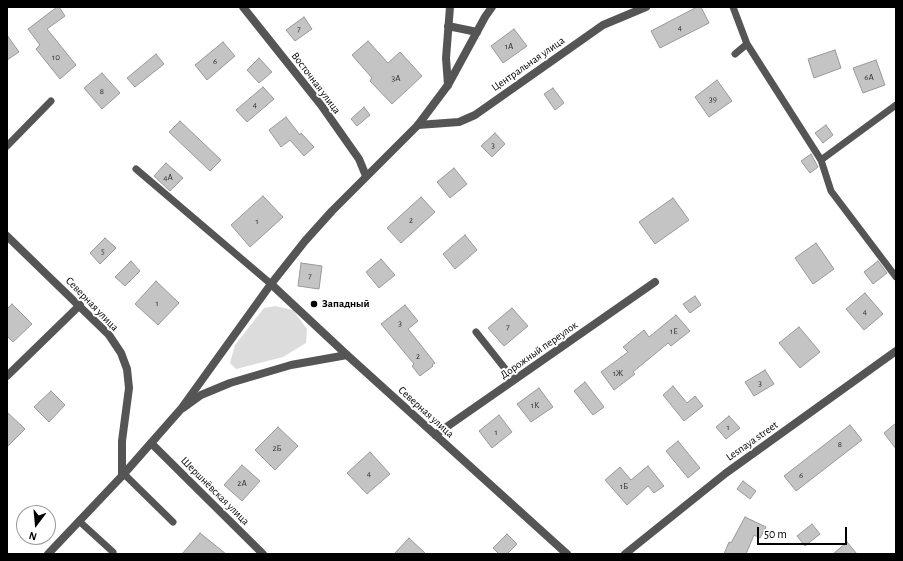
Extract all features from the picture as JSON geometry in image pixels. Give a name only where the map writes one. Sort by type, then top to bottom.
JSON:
[{"type":"street","name":"Восточная улица","points":[[243,7],[321,105],[359,159],[366,176]]},
{"type":"street","points":[[448,85],[446,58],[450,7]]},
{"type":"street","points":[[48,554],[123,475],[181,409],[271,284],[310,236],[366,176],[418,125],[436,103],[448,85],[492,7]]},
{"type":"street","name":"Центральная улица","points":[[418,125],[459,122],[475,115],[603,25],[646,7]]},
{"type":"street","points":[[448,26],[477,32]]},
{"type":"street","name":"Северная улица","points":[[7,236],[109,334],[121,353],[127,369],[129,388],[122,441],[123,475]]},
{"type":"street","name":"Дорожный переулок","points":[[435,436],[655,282]]},
{"type":"street","name":"Северная улица","points":[[271,284],[435,436],[566,554]]},
{"type":"street","points":[[7,376],[80,305]]},
{"type":"street","name":"Lesnaya street","points":[[625,554],[726,473],[896,351]]},
{"type":"street","points":[[181,409],[201,395],[230,383],[291,365],[348,355]]},
{"type":"street","name":"Шершнёвская улица","points":[[152,443],[263,554]]},
{"type":"lane","points":[[733,7],[747,44],[821,160],[831,191],[896,277]]},
{"type":"lane","points":[[735,54],[747,44]]},
{"type":"lane","points":[[7,146],[51,101]]},
{"type":"lane","points":[[821,160],[896,105]]},
{"type":"lane","points":[[136,169],[271,284]]},
{"type":"lane","points":[[476,332],[514,380]]},
{"type":"lane","points":[[123,475],[173,522]]},
{"type":"lane","points":[[79,521],[113,552]]},
{"type":"shaded area","points":[[275,306],[293,310],[307,329],[306,343],[283,357],[236,369],[230,363],[235,345],[264,308]]},
{"type":"building","points":[[59,7],[65,16],[47,29],[76,65],[60,79],[36,49],[40,45],[28,29]]},
{"type":"building","points":[[697,7],[701,7],[709,23],[660,48],[651,31]]},
{"type":"building","points":[[304,17],[312,29],[295,41],[286,30]]},
{"type":"building","points":[[514,29],[527,46],[503,63],[491,46]]},
{"type":"building","points":[[7,35],[19,52],[7,60]]},
{"type":"building","points":[[368,41],[388,63],[400,52],[422,76],[392,104],[370,81],[372,78],[352,55]]},
{"type":"building","points":[[223,42],[235,56],[207,80],[195,65]]},
{"type":"building","points":[[835,50],[841,68],[814,78],[808,59]]},
{"type":"building","points":[[156,54],[164,64],[135,87],[127,78]]},
{"type":"building","points":[[259,58],[272,72],[259,83],[247,70]]},
{"type":"building","points":[[876,60],[885,85],[863,93],[853,68]]},
{"type":"building","points":[[102,73],[120,93],[102,109],[84,88]]},
{"type":"building","points":[[717,80],[732,101],[709,117],[695,97]]},
{"type":"building","points":[[263,87],[274,99],[247,122],[236,110]]},
{"type":"building","points":[[553,88],[564,103],[555,110],[544,94]]},
{"type":"building","points":[[364,107],[370,115],[357,126],[351,119]]},
{"type":"building","points":[[286,117],[300,135],[301,133],[314,147],[304,156],[290,140],[281,147],[269,130]]},
{"type":"building","points":[[180,121],[221,160],[210,171],[169,132]]},
{"type":"building","points":[[826,125],[833,135],[823,143],[815,133]]},
{"type":"building","points":[[495,133],[505,144],[492,157],[481,146]]},
{"type":"building","points":[[811,154],[818,167],[810,173],[801,161]]},
{"type":"building","points":[[166,163],[183,178],[170,191],[154,176]]},
{"type":"building","points":[[454,168],[467,184],[450,198],[437,182]]},
{"type":"building","points":[[263,196],[283,217],[250,247],[231,225]]},
{"type":"building","points":[[421,197],[435,212],[401,243],[387,228]]},
{"type":"building","points":[[673,198],[689,220],[655,244],[639,222]]},
{"type":"building","points":[[465,235],[477,250],[455,269],[443,254]]},
{"type":"building","points":[[105,238],[116,248],[100,264],[90,253]]},
{"type":"building","points":[[816,243],[834,269],[813,284],[795,258]]},
{"type":"building","points":[[381,259],[395,275],[379,288],[366,272]]},
{"type":"building","points":[[131,261],[140,271],[125,286],[115,277]]},
{"type":"building","points":[[878,261],[887,273],[873,284],[864,272]]},
{"type":"building","points":[[301,263],[322,266],[319,289],[298,286]]},
{"type":"building","points":[[156,281],[179,303],[158,325],[135,304]]},
{"type":"building","points":[[865,293],[883,314],[864,330],[846,309]]},
{"type":"building","points":[[695,296],[701,305],[690,313],[683,304]]},
{"type":"building","points":[[12,304],[32,324],[13,342],[7,336],[7,309]]},
{"type":"building","points":[[405,305],[418,321],[408,329],[435,363],[420,376],[412,366],[414,364],[381,324]]},
{"type":"building","points":[[512,308],[528,326],[504,346],[488,328]]},
{"type":"building","points":[[676,315],[690,331],[671,346],[668,343],[633,372],[635,374],[614,390],[601,372],[628,352],[623,347],[644,330],[649,337]]},
{"type":"building","points":[[799,327],[820,352],[800,368],[779,343]]},
{"type":"building","points":[[765,370],[774,384],[754,396],[745,382]]},
{"type":"building","points":[[585,382],[604,407],[593,415],[574,391]]},
{"type":"building","points":[[673,386],[687,403],[695,396],[703,406],[684,421],[663,395]]},
{"type":"building","points":[[539,388],[553,407],[531,422],[517,404]]},
{"type":"building","points":[[51,391],[65,405],[49,422],[34,407]]},
{"type":"building","points":[[7,412],[25,429],[7,447]]},
{"type":"building","points":[[499,415],[512,432],[492,448],[479,431]]},
{"type":"building","points":[[729,416],[740,428],[726,439],[716,427]]},
{"type":"building","points":[[896,423],[896,449],[884,433]]},
{"type":"building","points":[[850,425],[862,440],[796,491],[784,476]]},
{"type":"building","points":[[278,427],[298,446],[275,470],[255,450]]},
{"type":"building","points":[[678,441],[700,468],[688,478],[666,451]]},
{"type":"building","points":[[370,452],[390,474],[367,494],[347,473]]},
{"type":"building","points":[[242,465],[260,481],[242,501],[224,485]]},
{"type":"building","points":[[648,466],[664,486],[654,493],[648,486],[627,505],[605,480],[620,467],[631,480]]},
{"type":"building","points":[[743,481],[756,491],[750,499],[737,489]]},
{"type":"building","points":[[745,517],[766,527],[760,538],[754,535],[746,554],[724,554],[729,542],[731,543]]},
{"type":"building","points":[[812,524],[820,534],[805,546],[797,536]]},
{"type":"building","points":[[200,533],[226,554],[182,554]]},
{"type":"building","points":[[507,534],[517,544],[507,554],[499,554],[493,548]]},
{"type":"building","points":[[409,538],[426,554],[394,554]]},
{"type":"building","points":[[847,542],[857,554],[833,554]]},
{"type":"place","name":"Западный","points":[[314,304]]}]
